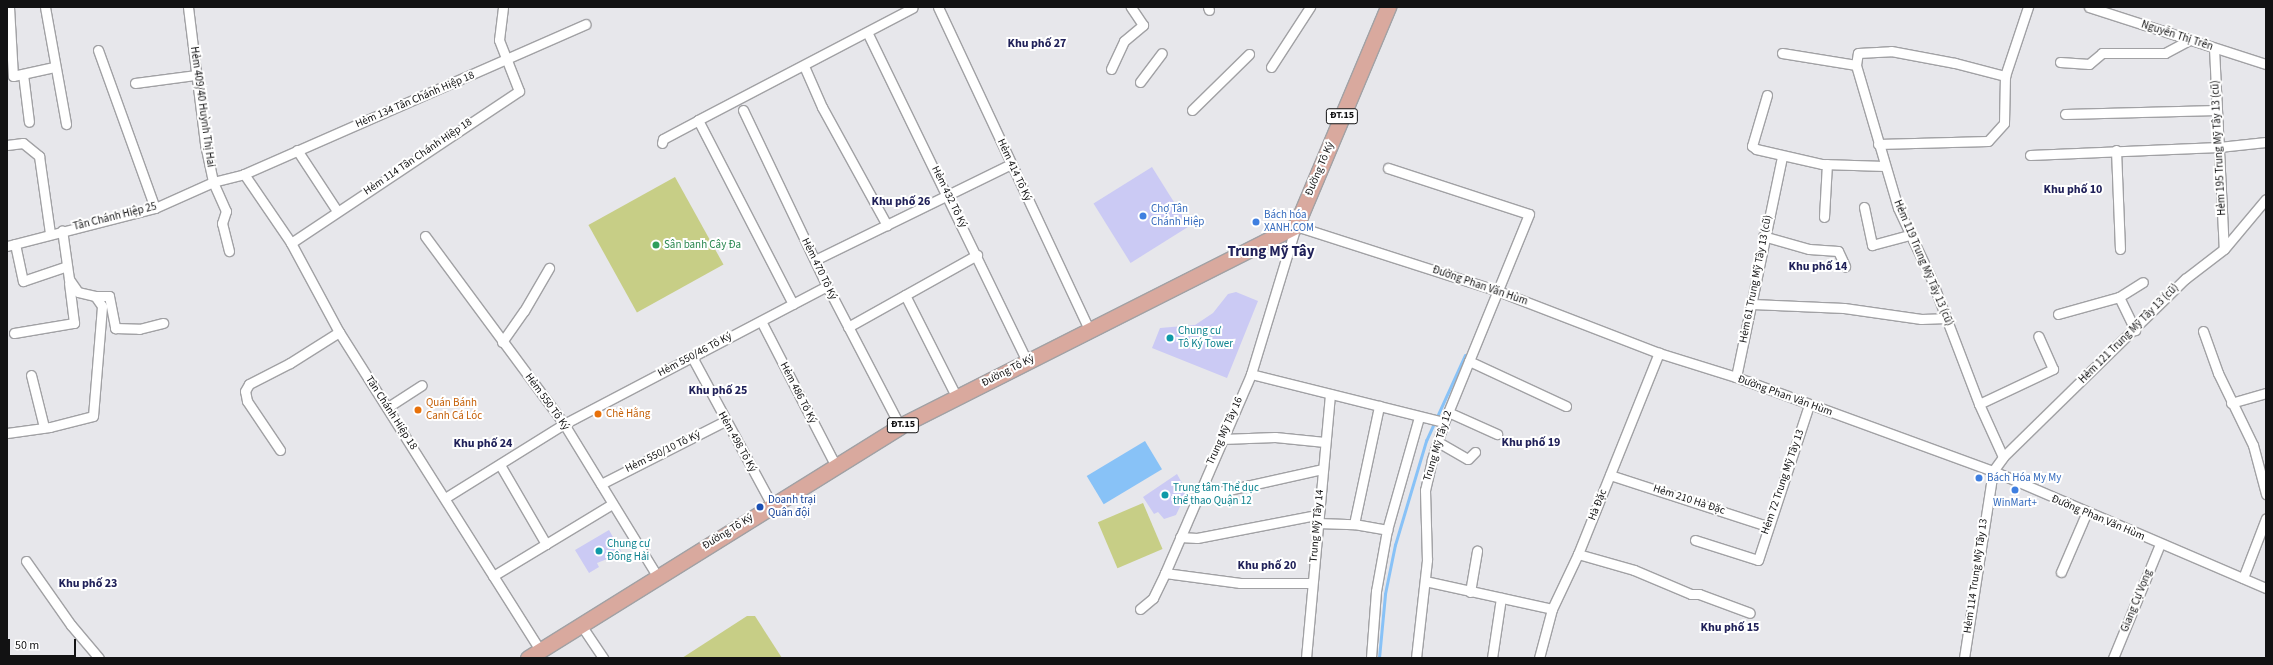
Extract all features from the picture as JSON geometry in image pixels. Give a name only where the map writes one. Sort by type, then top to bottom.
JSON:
[{"type":"main road","name":"Đường Tô Ký","points":[[534,654],[900,426],[1090,332],[1296,226],[1388,7]]},
{"type":"street","points":[[10,7],[13,76],[54,67]]},
{"type":"street","points":[[45,7],[54,67],[66,124]]},
{"type":"street","name":"Hẻm 409/40 Huỳnh Thị Hai","points":[[188,7],[196,75],[213,182],[226,211],[222,223],[229,251]]},
{"type":"street","points":[[503,7],[499,40],[505,60]]},
{"type":"street","name":"Hẻm 414 Tô Ký","points":[[938,7],[1090,332]]},
{"type":"street","points":[[1111,70],[1124,41],[1143,25],[1131,7]]},
{"type":"street","points":[[1271,67],[1310,7]]},
{"type":"street","points":[[1878,144],[1988,141],[2004,123],[2005,76],[2028,7]]},
{"type":"street","name":"Nguyễn Thị Trên","points":[[2088,7],[2266,64]]},
{"type":"street","points":[[662,143],[698,120],[868,34],[912,8]]},
{"type":"street","name":"Hẻm 134 Tân Chánh Hiệp 18","points":[[244,174],[585,24]]},
{"type":"street","name":"Hẻm 432 Tô Ký","points":[[868,34],[948,195],[1027,362]]},
{"type":"street","points":[[2060,62],[2089,64],[2102,53],[2165,53],[2189,40]]},
{"type":"street","name":"Hẻm 195 Trung Mỹ Tây 13 (cũ)","points":[[2214,48],[2224,249]]},
{"type":"street","points":[[98,50],[155,208]]},
{"type":"street","points":[[1782,53],[1856,65],[1858,53],[1891,51],[1955,63],[2005,76]]},
{"type":"street","points":[[1140,82],[1162,53]]},
{"type":"street","points":[[1192,110],[1249,54]]},
{"type":"street","name":"Hẻm 114 Tân Chánh Hiệp 18","points":[[291,243],[519,91],[505,60]]},
{"type":"street","name":"Hẻm 119 Trung Mỹ Tây 13 (cũ)","points":[[1856,65],[1878,144],[1909,234],[1930,276],[1979,404],[2003,457]]},
{"type":"street","points":[[804,66],[822,107],[887,225]]},
{"type":"street","points":[[23,74],[29,122]]},
{"type":"street","points":[[135,83],[196,75]]},
{"type":"street","points":[[1767,95],[1752,146],[1779,152],[1782,157],[1827,164],[1885,166]]},
{"type":"street","name":"Hẻm 470 Tô Ký","points":[[743,110],[827,286],[900,426]]},
{"type":"street","points":[[2065,114],[2217,110]]},
{"type":"street","points":[[698,120],[706,141],[762,239],[793,304]]},
{"type":"street","points":[[2030,154],[2219,147],[2266,142]]},
{"type":"street","points":[[7,144],[23,143],[39,156],[50,234]]},
{"type":"street","points":[[297,150],[337,211]]},
{"type":"street","points":[[2116,150],[2120,249]]},
{"type":"street","name":"Hẻm 61 Trung Mỹ Tây 13 (cũ)","points":[[1736,377],[1752,304],[1763,236],[1782,157]]},
{"type":"street","points":[[815,260],[1011,164]]},
{"type":"street","points":[[1824,217],[1827,164]]},
{"type":"street","name":"Trung Mỹ Tây 12","points":[[1388,168],[1529,214],[1448,412],[1442,422],[1425,490],[1425,581],[1416,658]]},
{"type":"street","name":"Tân Chánh Hiệp 25","points":[[11,245],[62,230],[155,208],[213,182],[244,174]]},
{"type":"street","name":"Tân Chánh Hiệp 18","points":[[244,174],[291,243],[339,332],[388,407],[493,576],[534,654]]},
{"type":"street","name":"Hẻm 121 Trung Mỹ Tây 13 (cũ)","points":[[1993,471],[2003,457],[2135,330],[2185,279],[2224,249],[2266,198]]},
{"type":"street","points":[[1864,206],[1872,245],[1909,234]]},
{"type":"street","name":"Trung Mỹ Tây 16","points":[[1140,608],[1153,598],[1165,573],[1251,374],[1292,245],[1296,226]]},
{"type":"street","name":"Đường Phan Văn Hùm","points":[[1296,226],[1498,291],[1659,353],[1736,377],[1809,405],[1993,471],[2086,514],[2266,588]]},
{"type":"street","points":[[14,333],[74,323],[62,230]]},
{"type":"street","name":"Hẻm 550 Tô Ký","points":[[425,236],[564,424],[657,576]]},
{"type":"street","points":[[1763,236],[1809,249],[1838,251],[1845,266]]},
{"type":"street","points":[[11,245],[23,281],[66,266]]},
{"type":"street","points":[[848,327],[977,255]]},
{"type":"street","points":[[502,342],[524,311],[549,268]]},
{"type":"street","points":[[69,279],[78,292],[95,296],[109,296],[115,328],[139,329],[163,323]]},
{"type":"street","points":[[2058,314],[2119,297],[2143,282]]},
{"type":"street","name":"Hẻm 550/46 Tô Ký","points":[[445,498],[564,424],[827,286]]},
{"type":"street","points":[[905,295],[957,398]]},
{"type":"street","points":[[7,433],[44,428],[93,416],[102,306],[95,296]]},
{"type":"street","points":[[2119,297],[2135,330]]},
{"type":"street","points":[[1752,304],[1870,311],[1921,319],[1946,318]]},
{"type":"street","name":"Hẻm 486 Tô Ký","points":[[761,321],[836,466]]},
{"type":"street","points":[[2203,331],[2232,403],[2253,445],[2266,494]]},
{"type":"street","points":[[280,450],[247,401],[245,391],[249,384],[290,364],[339,332]]},
{"type":"street","points":[[1979,404],[2053,369],[2038,336]]},
{"type":"street","name":"Hà Đặc","points":[[1539,658],[1552,609],[1578,554],[1659,353]]},
{"type":"street","name":"Hẻm 498 Tô Ký","points":[[692,357],[725,421],[772,505]]},
{"type":"street","points":[[1469,361],[1566,406]]},
{"type":"street","points":[[1251,374],[1442,422]]},
{"type":"street","points":[[31,375],[44,428]]},
{"type":"street","points":[[388,407],[422,385]]},
{"type":"street","points":[[2232,403],[2266,393]]},
{"type":"street","name":"Trung Mỹ Tây 14","points":[[1306,658],[1317,519],[1330,394]]},
{"type":"street","name":"Hẻm 72 Trung Mỹ Tây 13","points":[[1695,540],[1758,560],[1767,526],[1809,405]]},
{"type":"street","points":[[1354,524],[1379,406]]},
{"type":"street","points":[[1448,412],[1497,434]]},
{"type":"street","points":[[1371,658],[1376,591],[1387,530],[1419,417]]},
{"type":"street","name":"Hẻm 550/10 Tô Ký","points":[[601,484],[725,421]]},
{"type":"street","points":[[1222,439],[1275,437],[1325,442]]},
{"type":"street","points":[[1438,442],[1468,459],[1475,452]]},
{"type":"street","points":[[500,465],[546,544]]},
{"type":"street","points":[[1197,497],[1322,470]]},
{"type":"street","name":"Hẻm 114 Trung Mỹ Tây 13","points":[[1964,658],[1993,471]]},
{"type":"street","name":"Hẻm 210 Hà Đặc","points":[[1610,475],[1767,526]]},
{"type":"street","points":[[493,576],[612,504]]},
{"type":"street","points":[[2061,572],[2086,514]]},
{"type":"street","points":[[2243,578],[2266,518]]},
{"type":"street","points":[[1180,537],[1197,538],[1317,519],[1387,530]]},
{"type":"street","name":"Giang Cự Vọng","points":[[2113,658],[2160,544]]},
{"type":"street","points":[[1470,592],[1477,551]]},
{"type":"street","points":[[1578,554],[1634,570],[1691,594],[1699,594],[1750,613]]},
{"type":"street","points":[[26,560],[71,625],[99,658]]},
{"type":"street","points":[[1165,573],[1240,583],[1312,583]]},
{"type":"street","points":[[1425,581],[1552,609]]},
{"type":"street","points":[[1492,658],[1501,598]]},
{"type":"street","points":[[581,625],[604,658]]},
{"type":"green space","name":"Sân banh Cây Đa","points":[[675,177],[723,264],[637,312],[588,225]]},
{"type":"green space","points":[[1143,503],[1163,549],[1117,568],[1098,522]]},
{"type":"green space","points":[[747,616],[755,616],[782,658],[682,658]]},
{"type":"water","points":[[1145,441],[1162,469],[1104,504],[1087,476]]},
{"type":"building","name":"Chợ Tân Chánh Hiệp","points":[[1152,167],[1189,226],[1131,263],[1093,204]]},
{"type":"building","name":"Chung cư Tô Ký Tower","points":[[1236,292],[1258,301],[1227,378],[1152,348],[1160,328],[1195,325],[1213,313],[1228,294]]},
{"type":"building","name":"Trung tâm Thể dục thể thao Quận 12","points":[[1177,474],[1187,492],[1176,515],[1164,519],[1158,512],[1154,514],[1143,497]]},
{"type":"building","name":"Chung cư Đông Hải","points":[[609,530],[622,553],[597,563],[599,567],[589,573],[575,550]]},
{"type":"waterway","points":[[1379,658],[1385,594],[1395,545],[1426,441],[1465,355]]},
{"type":"place","name":"Chợ Tân Chánh Hiệp","points":[[1143,216]]},
{"type":"place","name":"Bách hóa XANH.COM","points":[[1256,222]]},
{"type":"place","name":"Sân banh Cây Đa","points":[[656,245]]},
{"type":"place","name":"Chung cư Tô Ký Tower","points":[[1170,338]]},
{"type":"place","name":"Quán Bánh Canh Cá Lóc","points":[[418,410]]},
{"type":"place","name":"Chè Hằng","points":[[598,414]]},
{"type":"place","name":"Bách Hóa My My","points":[[1979,478]]},
{"type":"place","name":"WinMart+","points":[[2015,490]]},
{"type":"place","name":"Trung tâm Thể dục thể thao Quận 12","points":[[1165,495]]},
{"type":"place","name":"Doanh trại Quân đội","points":[[760,507]]},
{"type":"place","name":"Chung cư Đông Hải","points":[[599,551]]},
{"type":"district","name":"Khu phố 27","points":[[1037,44]]},
{"type":"district","name":"Khu phố 10","points":[[2073,190]]},
{"type":"district","name":"Khu phố 26","points":[[901,202]]},
{"type":"district","name":"Trung Mỹ Tây","points":[[1271,252]]},
{"type":"district","name":"Khu phố 14","points":[[1818,267]]},
{"type":"district","name":"Khu phố 25","points":[[718,391]]},
{"type":"district","name":"Khu phố 19","points":[[1531,443]]},
{"type":"district","name":"Khu phố 24","points":[[483,444]]},
{"type":"district","name":"Khu phố 20","points":[[1267,566]]},
{"type":"district","name":"Khu phố 23","points":[[88,584]]},
{"type":"district","name":"Khu phố 15","points":[[1730,628]]}]
